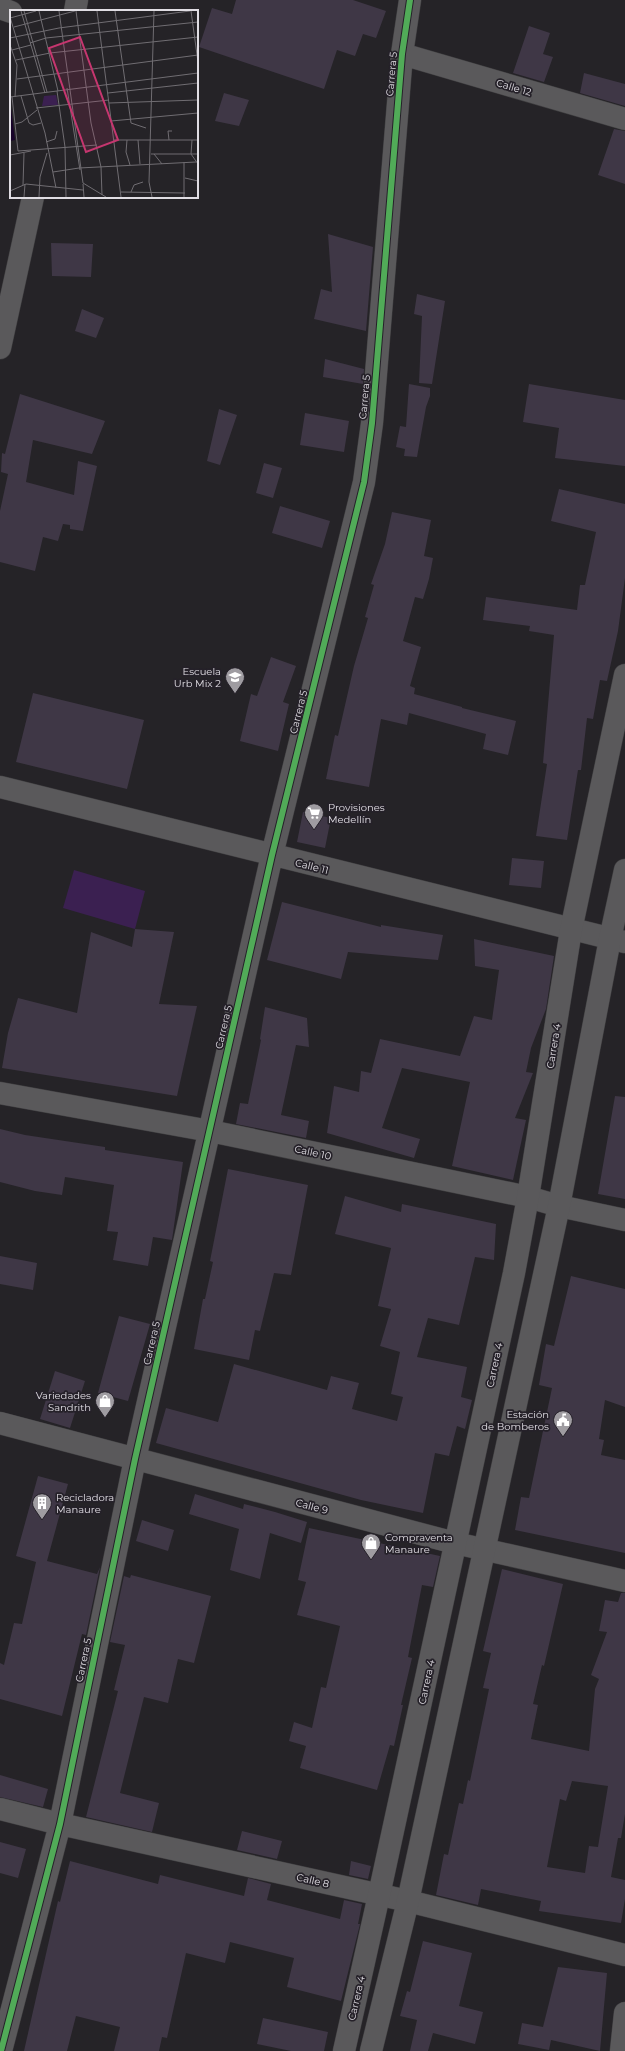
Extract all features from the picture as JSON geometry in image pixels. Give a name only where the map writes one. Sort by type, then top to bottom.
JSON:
[{"type":"street","points":[[75,10],[78,0]]},
{"type":"street","name":"Carrera 5","points":[[1,2051],[60,1824],[135,1459],[272,856],[348,553],[364,482],[372,423],[402,54],[410,0]]},
{"type":"street","points":[[0,8],[10,12]]},
{"type":"street","name":"Calle 12","points":[[402,54],[625,119]]},
{"type":"street","points":[[0,348],[33,198]]},
{"type":"street","name":"Carrera 4","points":[[344,2051],[513,1280],[528,1197],[571,930],[625,675]]},
{"type":"street","name":"Calle 11","points":[[0,788],[617,941]]},
{"type":"street","points":[[371,2051],[408,1901],[617,941],[625,870]]},
{"type":"street","name":"Calle 10","points":[[0,1093],[210,1131],[528,1197],[559,1206],[625,1220]]},
{"type":"street","name":"Calle 9","points":[[0,1423],[455,1543],[625,1581]]},
{"type":"street","name":"Calle 8","points":[[0,1809],[60,1824],[408,1901],[625,1955]]},
{"type":"street","points":[[621,2051],[625,2013]]},
{"type":"shaded area","points":[[74,870],[145,891],[135,929],[63,908]]},
{"type":"building","points":[[236,0],[353,0],[386,11],[376,38],[363,34],[355,56],[337,50],[324,89],[199,47],[212,8],[232,14]]},
{"type":"building","points":[[529,26],[550,33],[543,54],[553,57],[544,82],[513,73]]},
{"type":"building","points":[[584,73],[625,84],[625,106],[580,93]]},
{"type":"building","points":[[224,93],[249,100],[239,126],[215,121]]},
{"type":"building","points":[[614,129],[625,131],[625,184],[598,175]]},
{"type":"building","points":[[328,234],[373,247],[366,331],[314,319],[321,289],[332,292]]},
{"type":"building","points":[[51,243],[93,244],[91,277],[52,276]]},
{"type":"building","points":[[417,294],[445,301],[432,384],[419,383],[422,316],[414,314]]},
{"type":"building","points":[[82,309],[104,318],[96,338],[75,331]]},
{"type":"building","points":[[325,359],[364,369],[363,384],[323,377]]},
{"type":"building","points":[[409,384],[430,388],[430,396],[426,407],[417,457],[404,456],[405,449],[396,447],[400,426],[406,427]]},
{"type":"building","points":[[529,384],[625,400],[625,466],[555,458],[559,428],[523,422]]},
{"type":"building","points":[[20,394],[105,421],[92,454],[33,440],[26,482],[74,495],[78,461],[97,466],[83,531],[70,529],[70,525],[63,524],[58,541],[43,537],[35,571],[0,562],[0,511],[8,474],[1,472],[2,453],[5,454]]},
{"type":"building","points":[[219,409],[237,415],[220,465],[207,461]]},
{"type":"building","points":[[305,413],[349,421],[344,452],[300,445]]},
{"type":"building","points":[[264,463],[282,468],[273,498],[256,493]]},
{"type":"building","points":[[559,489],[625,504],[625,578],[618,631],[607,681],[600,680],[593,719],[587,718],[581,770],[578,770],[567,840],[536,836],[547,764],[543,763],[554,635],[529,631],[530,626],[483,620],[486,597],[577,610],[580,585],[585,585],[596,532],[551,521]]},
{"type":"building","points":[[280,506],[330,521],[322,548],[272,533]]},
{"type":"building","points":[[392,512],[431,520],[424,556],[433,558],[429,579],[423,599],[415,597],[403,641],[421,647],[410,686],[415,688],[414,694],[462,708],[516,721],[508,755],[483,749],[486,734],[409,713],[407,725],[381,719],[369,787],[326,779],[335,735],[338,736],[354,666],[368,618],[365,617],[374,585],[371,584],[385,544]]},
{"type":"building","points":[[271,657],[296,666],[283,702],[289,704],[278,751],[240,741],[251,694],[257,696]]},
{"type":"building","points":[[33,693],[144,720],[127,789],[16,762]]},
{"type":"building","name":"Provisiones Medellín","points":[[303,812],[331,818],[325,848],[297,842]]},
{"type":"building","points":[[512,858],[544,861],[541,888],[509,885]]},
{"type":"building","points":[[282,902],[381,927],[381,925],[443,935],[438,960],[348,952],[341,979],[267,960]]},
{"type":"building","points":[[135,929],[174,932],[159,1004],[197,1006],[177,1096],[2,1068],[8,1033],[18,998],[77,1013],[91,932],[132,947]]},
{"type":"building","points":[[474,939],[554,956],[546,1009],[531,1048],[526,1072],[533,1073],[515,1118],[526,1120],[513,1180],[452,1166],[470,1082],[402,1068],[382,1128],[420,1139],[414,1158],[327,1133],[334,1086],[359,1092],[361,1071],[371,1073],[380,1039],[460,1056],[474,1016],[492,1020],[499,970],[475,966]]},
{"type":"building","points":[[265,1007],[307,1018],[309,1047],[296,1045],[281,1115],[309,1121],[306,1138],[236,1124],[240,1103],[248,1104],[261,1040]]},
{"type":"building","points":[[615,1096],[625,1097],[625,1199],[598,1194]]},
{"type":"building","points":[[0,1129],[25,1135],[105,1147],[105,1150],[183,1162],[172,1240],[153,1237],[148,1266],[113,1260],[118,1232],[107,1231],[114,1185],[65,1177],[62,1195],[35,1191],[0,1182]]},
{"type":"building","points":[[228,1169],[308,1185],[291,1275],[274,1273],[260,1331],[255,1330],[249,1360],[194,1349],[203,1299],[205,1299],[213,1262],[210,1261]]},
{"type":"building","points":[[345,1196],[401,1212],[402,1204],[496,1224],[494,1260],[475,1257],[459,1325],[428,1318],[417,1357],[467,1367],[461,1397],[472,1400],[465,1429],[457,1426],[449,1456],[435,1453],[423,1513],[361,1500],[156,1443],[166,1408],[218,1422],[234,1364],[327,1390],[331,1376],[359,1383],[352,1409],[397,1421],[403,1397],[391,1394],[400,1352],[380,1346],[391,1309],[378,1306],[391,1248],[335,1234]]},
{"type":"building","points":[[0,1256],[37,1263],[33,1290],[0,1284]]},
{"type":"building","points":[[571,1276],[625,1289],[625,1407],[605,1400],[599,1439],[604,1440],[601,1455],[625,1460],[625,1553],[515,1530],[521,1497],[529,1498],[552,1388],[539,1385],[546,1344],[554,1346]]},
{"type":"building","points":[[119,1316],[150,1324],[128,1401],[98,1393]]},
{"type":"building","points":[[55,1371],[85,1381],[70,1428],[40,1419]]},
{"type":"building","points":[[38,1476],[68,1484],[47,1561],[97,1574],[100,1567],[86,1635],[82,1634],[62,1716],[0,1699],[0,1663],[4,1665],[14,1623],[22,1624],[36,1562],[16,1556]]},
{"type":"building","points":[[195,1494],[243,1509],[244,1504],[307,1522],[301,1543],[270,1533],[260,1579],[230,1570],[239,1529],[189,1514]]},
{"type":"building","points":[[142,1520],[174,1530],[168,1551],[136,1541]]},
{"type":"building","points":[[309,1528],[440,1556],[433,1587],[422,1585],[408,1657],[412,1658],[401,1705],[403,1705],[394,1746],[390,1745],[377,1790],[300,1768],[306,1746],[289,1741],[294,1722],[312,1728],[321,1687],[326,1688],[340,1626],[297,1615],[306,1582],[298,1580]]},
{"type":"building","points":[[502,1569],[563,1584],[544,1666],[542,1665],[533,1704],[538,1705],[531,1739],[589,1751],[595,1689],[599,1679],[591,1675],[607,1632],[599,1631],[605,1600],[618,1602],[621,1593],[625,1593],[625,1814],[621,1838],[618,1838],[611,1877],[625,1880],[625,1899],[621,1923],[539,1911],[541,1901],[481,1889],[478,1905],[436,1895],[444,1854],[448,1855],[459,1803],[463,1804],[468,1780],[470,1781],[489,1689],[483,1688],[491,1653],[483,1651]],"holes":[[[572,1781],[608,1786],[598,1847],[589,1846],[585,1873],[547,1867],[560,1799],[566,1801]]]},
{"type":"building","points":[[131,1575],[211,1596],[194,1663],[178,1659],[168,1703],[144,1697],[120,1793],[159,1803],[152,1832],[86,1817],[118,1691],[114,1690],[125,1645],[110,1642],[124,1576],[130,1578]]},
{"type":"building","points":[[0,1775],[48,1789],[43,1807],[0,1797]]},
{"type":"building","points":[[242,1831],[282,1841],[277,1859],[237,1850]]},
{"type":"building","points":[[0,1842],[26,1849],[18,1878],[0,1873]]},
{"type":"building","points":[[70,1861],[158,1884],[160,1875],[244,1896],[248,1878],[271,1884],[267,1900],[340,1919],[344,1900],[362,1904],[358,1924],[360,1924],[341,2001],[287,1987],[294,1958],[230,1942],[225,1963],[186,1953],[167,2038],[162,2037],[159,2051],[114,2051],[120,2027],[76,2016],[67,2051],[24,2051],[58,1901],[60,1902]]},
{"type":"building","points":[[351,1861],[371,1866],[368,1879],[349,1875]]},
{"type":"building","points":[[423,1941],[472,1953],[459,2006],[483,2012],[475,2044],[433,2033],[428,2051],[410,2051],[417,2020],[400,2016],[407,1991],[410,1992]]},
{"type":"building","points":[[558,1967],[607,1973],[600,2051],[551,2040],[549,2050],[518,2044],[522,2023],[543,2027]]},
{"type":"building","points":[[263,2018],[328,2032],[324,2051],[291,2051],[257,2044]]},
{"type":"cycle path","points":[[1,2051],[60,1824],[135,1459],[272,855],[364,482],[372,423],[402,54],[410,0]]},
{"type":"place","name":"Escuela Urb Mix 2","points":[[235,694]]},
{"type":"place","name":"Provisiones Medellín","points":[[314,830]]},
{"type":"place","name":"Variedades Sandrith","points":[[105,1418]]},
{"type":"place","name":"Estación de Bomberos","points":[[563,1437]]},
{"type":"place","name":"Recicladora Manaure","points":[[42,1520]]},
{"type":"place","name":"Compraventa Manaure","points":[[371,1560]]}]
